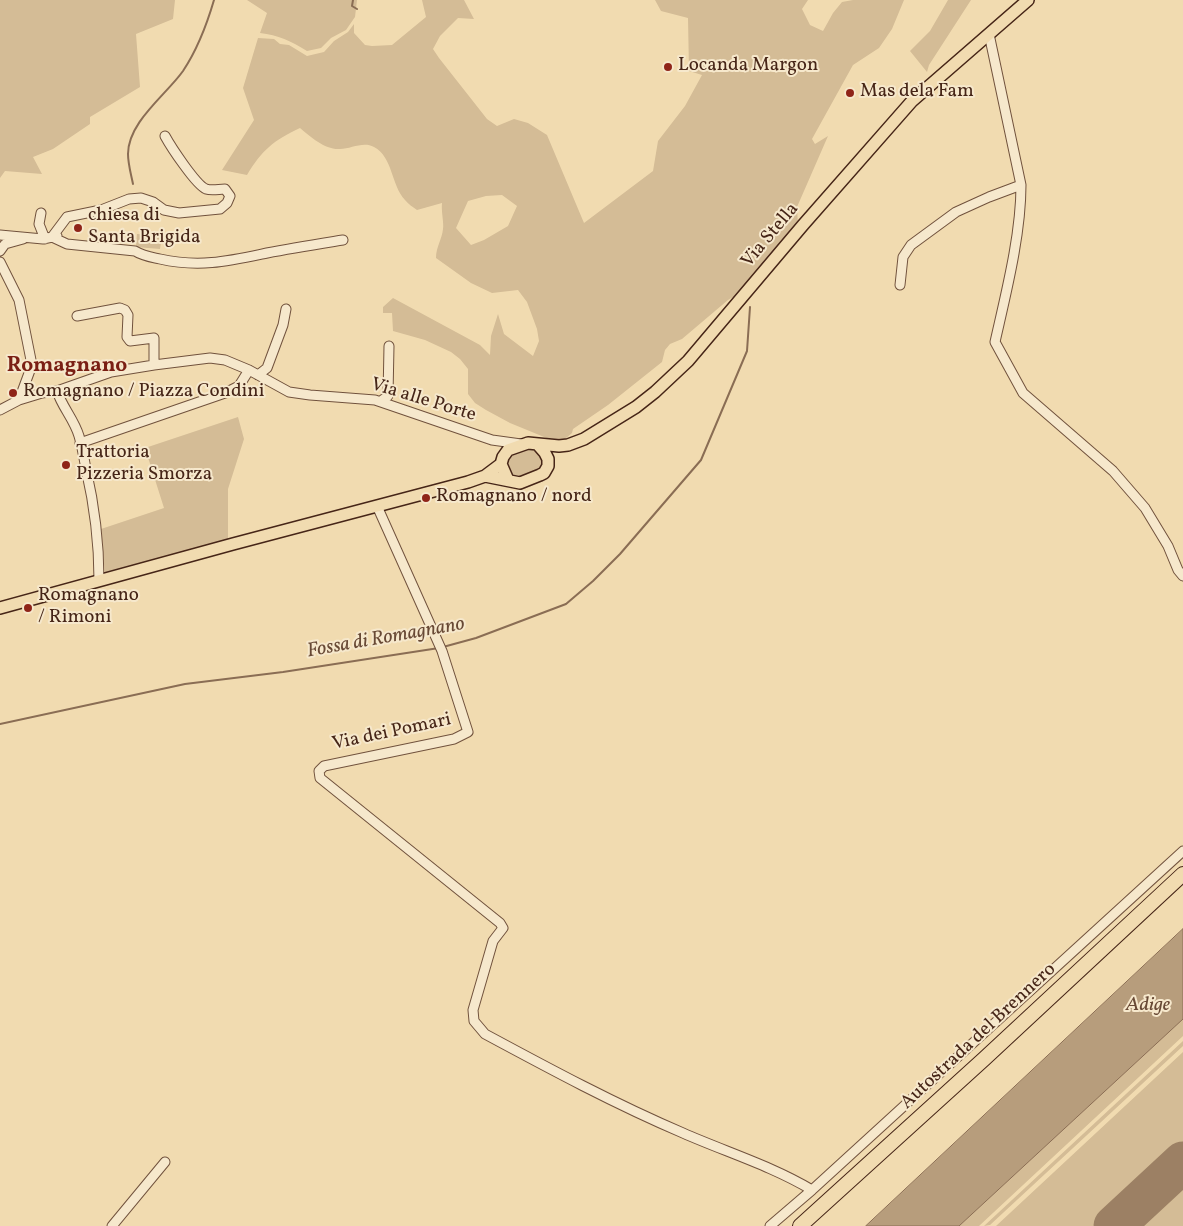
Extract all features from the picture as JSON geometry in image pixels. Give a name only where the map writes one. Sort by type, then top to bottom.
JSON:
[{"type":"highway","name":"Autostrada del Brennero","points":[[800,1226],[984,1059],[1183,874]]},
{"type":"highway","name":"Autostrada del Brennero","points":[[812,1226],[990,1065],[1183,886]]},
{"type":"main road","name":"Via Stella","points":[[538,445],[568,446],[584,440],[636,407],[655,392],[688,361],[803,225],[912,101],[1028,0]]},
{"type":"main road","points":[[0,608],[485,476],[508,480],[514,483],[530,480],[544,473],[548,466],[546,453],[538,445],[522,444],[508,450],[502,461],[485,476]]},
{"type":"main road","name":"Via Stella","points":[[548,466],[568,446]]},
{"type":"main road","points":[[502,461],[503,471],[508,480]]},
{"type":"street","points":[[989,34],[1021,185],[1021,200],[1010,275],[995,342],[1023,392],[1113,471],[1145,508],[1168,546],[1178,570],[1183,576]]},
{"type":"street","points":[[52,237],[67,217],[101,210],[129,199],[141,198],[153,202],[164,210],[179,213],[220,209],[227,203],[230,196],[225,189],[213,190],[202,187],[192,176],[165,136]]},
{"type":"street","points":[[900,285],[903,257],[911,245],[956,212],[1021,185]]},
{"type":"street","points":[[40,212],[39,224],[52,237],[67,244],[135,251],[142,255],[196,264],[229,262],[344,240]]},
{"type":"street","points":[[0,235],[26,238],[52,237]]},
{"type":"street","points":[[0,251],[5,244],[26,238]]},
{"type":"street","points":[[0,262],[19,300],[32,365],[19,400]]},
{"type":"street","points":[[77,316],[120,308],[125,310],[128,315],[127,338],[130,341],[154,338],[154,364]]},
{"type":"street","points":[[258,375],[267,368],[283,325],[286,309]]},
{"type":"street","points":[[381,401],[388,396],[389,346]]},
{"type":"street","name":"Via alle Porte","points":[[0,410],[19,400],[42,393],[57,391],[111,372],[154,364],[210,358],[225,360],[249,370],[289,392],[381,401],[492,440],[522,444]]},
{"type":"street","points":[[80,443],[225,393],[240,386],[249,370]]},
{"type":"street","points":[[57,391],[60,401],[70,416],[80,443],[96,512],[98,580]]},
{"type":"street","name":"Via alle Porte","points":[[492,440],[502,461]]},
{"type":"street","name":"Via dei Pomari","points":[[377,506],[438,641],[468,732],[454,739],[324,766],[319,770],[320,778],[500,923],[503,928],[493,941],[473,1010],[474,1021],[485,1034],[594,1093],[684,1134],[791,1178],[812,1190]]},
{"type":"street","points":[[770,1226],[812,1190],[1183,851]]},
{"type":"street","points":[[112,1226],[165,1162]]},
{"type":"shaded area","points":[[0,0],[175,0],[173,19],[136,34],[140,87],[90,117],[90,124],[53,149],[33,157],[42,174],[5,171],[0,178]]},
{"type":"shaded area","points":[[247,0],[357,0],[355,17],[346,30],[331,38],[321,48],[307,51],[284,39],[260,33],[267,13]]},
{"type":"shaded area","points":[[422,0],[464,0],[474,19],[458,18],[440,36],[433,49],[487,119],[497,126],[514,119],[528,123],[547,135],[584,223],[653,171],[658,141],[685,106],[702,75],[689,71],[688,18],[661,11],[655,0],[808,0],[802,9],[810,25],[823,31],[842,2],[853,0],[904,0],[892,29],[879,48],[853,65],[812,139],[815,144],[828,136],[797,207],[798,227],[743,291],[728,300],[682,339],[670,344],[665,350],[662,362],[608,405],[573,429],[572,433],[565,439],[549,439],[510,423],[486,410],[475,403],[468,394],[468,369],[460,359],[451,352],[425,340],[393,331],[392,313],[383,313],[383,307],[393,298],[480,345],[490,355],[491,336],[498,314],[504,334],[533,356],[539,341],[537,329],[527,302],[518,290],[492,293],[471,283],[436,258],[443,229],[442,203],[417,210],[409,204],[400,194],[385,157],[374,147],[361,145],[334,149],[318,142],[300,128],[269,147],[247,175],[222,170],[254,120],[243,88],[258,38],[274,39],[280,44],[289,45],[307,56],[324,52],[334,41],[348,32],[354,24],[354,33],[365,45],[392,45],[426,17]],"holes":[[[502,195],[517,206],[508,226],[471,245],[456,228],[468,201],[486,196]]]},
{"type":"shaded area","points":[[948,0],[971,0],[929,65],[927,72],[910,51],[930,31]]},
{"type":"shaded area","points":[[137,234],[162,236],[160,249],[136,247]]},
{"type":"shaded area","points":[[238,417],[244,439],[228,489],[228,539],[105,575],[101,529],[164,508],[145,448]]},
{"type":"shaded area","points":[[532,448],[543,459],[539,470],[526,477],[518,478],[511,476],[505,461],[507,458],[517,451]]},
{"type":"shaded area","points":[[1183,1019],[1183,1036],[979,1226],[959,1226]]},
{"type":"shaded area","points":[[1183,1041],[1183,1046],[990,1225],[984,1226]]},
{"type":"shaded area","points":[[1183,1052],[1183,1142],[1093,1226],[996,1226]]},
{"type":"shaded area","points":[[1183,1182],[1183,1226],[1136,1226],[1138,1224]]},
{"type":"water","name":"Adige","points":[[1183,929],[1183,1019],[959,1226],[866,1226]]},
{"type":"waterway","points":[[133,184],[128,154],[134,131],[188,63],[201,37],[214,0]]},
{"type":"waterway","points":[[353,0],[352,6],[357,9]]},
{"type":"waterway","name":"Fossa di Romagnano","points":[[443,647],[476,638],[566,604],[620,554],[701,460],[747,351],[750,307]]},
{"type":"waterway","name":"Fossa di Romagnano","points":[[0,724],[185,684],[283,672],[439,648]]},
{"type":"runway","points":[[1114,1226],[1183,1162]]},
{"type":"place","name":"Locanda Margon","points":[[668,67]]},
{"type":"place","name":"Mas dela Fam","points":[[850,93]]},
{"type":"place","name":"chiesa di Santa Brigida","points":[[78,228]]},
{"type":"place","name":"Romagnano / Piazza Condini","points":[[13,393]]},
{"type":"place","name":"Trattoria Pizzeria Smorza","points":[[66,465]]},
{"type":"place","name":"Romagnano / nord","points":[[426,498]]},
{"type":"place","name":"Romagnano / Rimoni","points":[[28,608]]},
{"type":"district","name":"Romagnano","points":[[67,367]]}]
